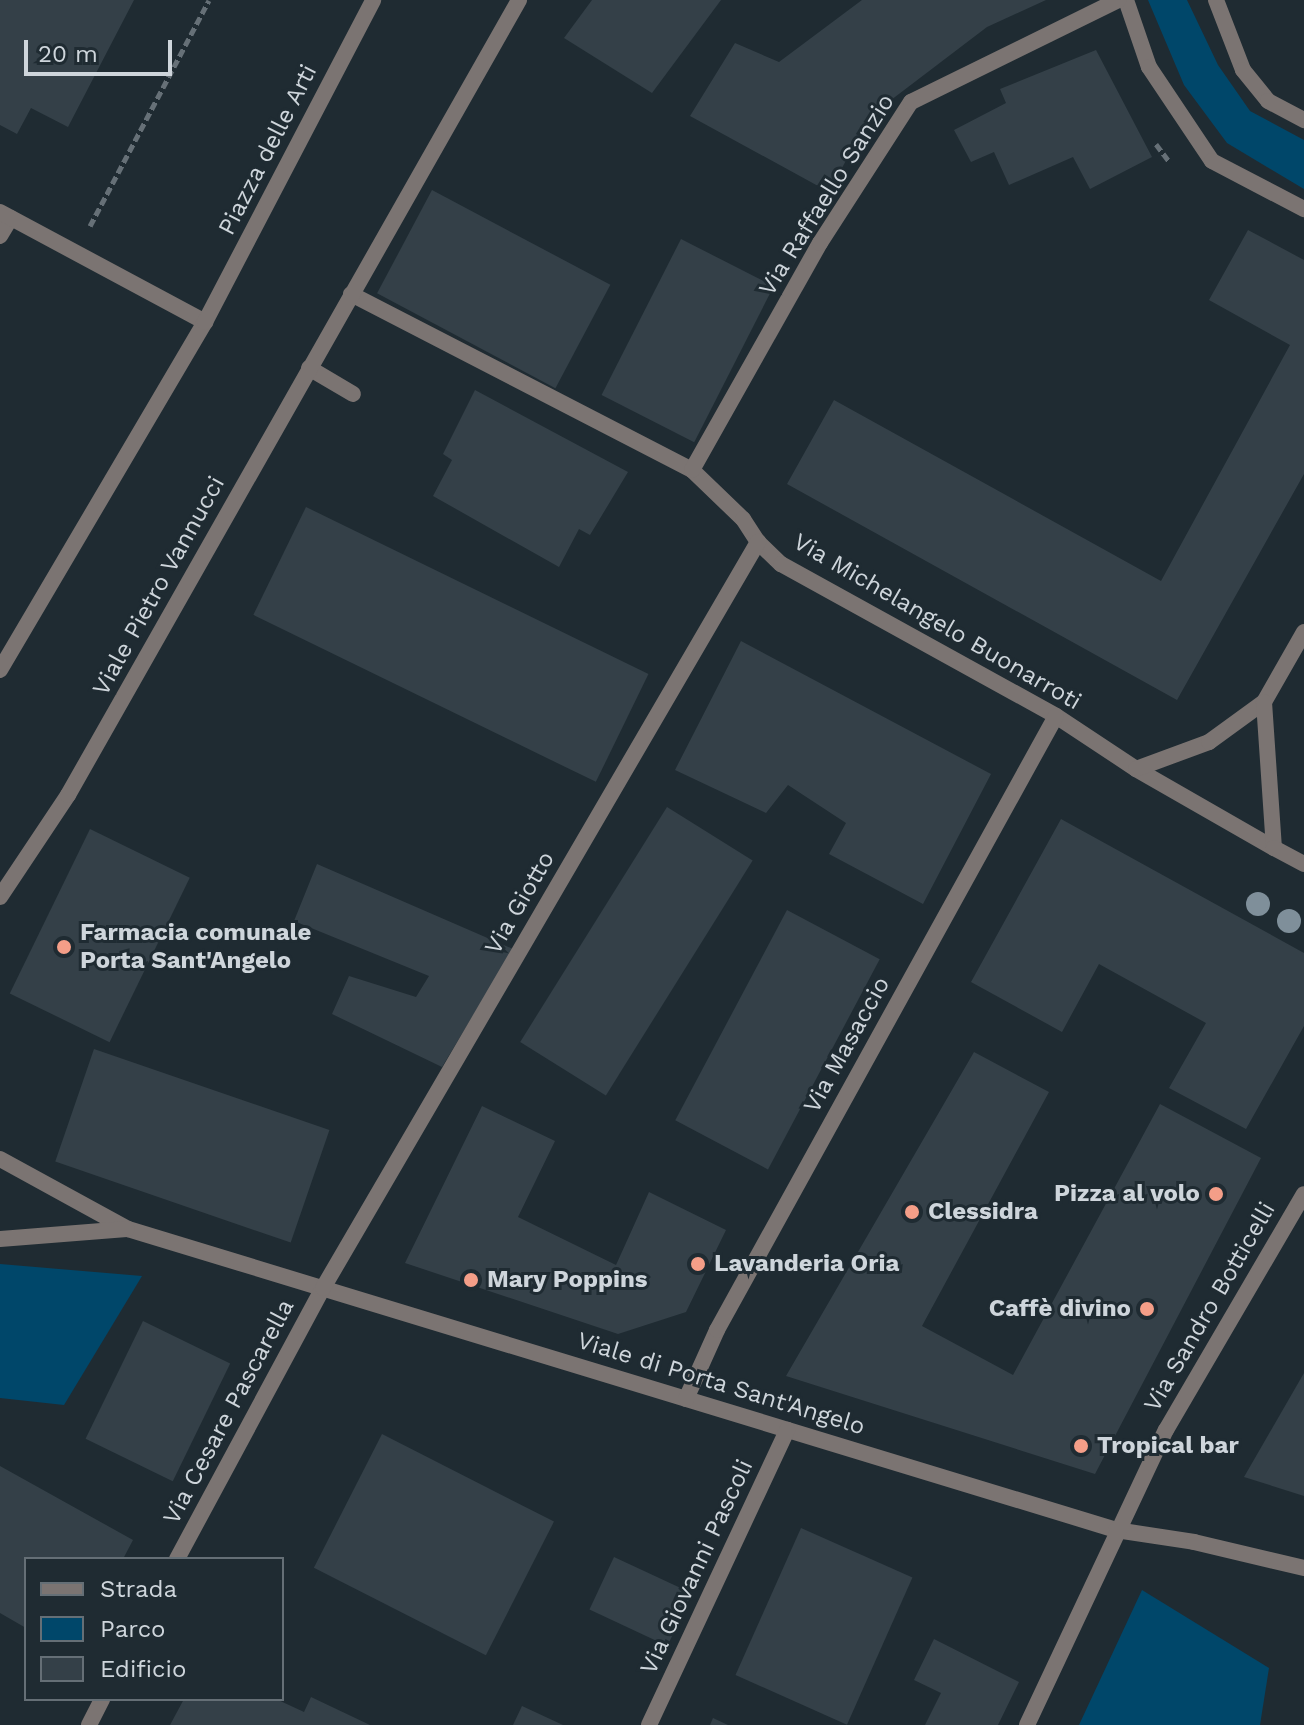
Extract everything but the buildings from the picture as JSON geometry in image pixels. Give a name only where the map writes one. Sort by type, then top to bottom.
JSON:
[{"type":"street","name":"Piazza delle Arti","points":[[205,322],[373,0]]},
{"type":"street","points":[[351,294],[519,0]]},
{"type":"street","name":"Via Raffaello Sanzio","points":[[692,470],[820,243],[911,102],[1118,0]]},
{"type":"street","points":[[1126,0],[1149,67],[1212,161],[1304,209]]},
{"type":"street","points":[[1216,0],[1243,70],[1268,101],[1304,120]]},
{"type":"street","points":[[0,236],[5,215],[205,322],[0,670]]},
{"type":"street","name":"Viale Pietro Vannucci","points":[[0,897],[68,795],[351,294]]},
{"type":"street","name":"Via Michelangelo Buonarroti","points":[[351,294],[692,470],[743,519],[758,542],[781,564],[1056,716],[1136,769],[1304,864]]},
{"type":"street","points":[[309,368],[353,394]]},
{"type":"street","name":"Via Giotto","points":[[323,1288],[758,542]]},
{"type":"street","points":[[1136,769],[1209,742],[1264,702],[1304,632]]},
{"type":"street","points":[[1264,702],[1274,848]]},
{"type":"street","name":"Via Masaccio","points":[[686,1399],[717,1330],[1056,716]]},
{"type":"street","name":"Viale di Porta Sant'Angelo","points":[[0,1159],[128,1229],[1116,1530],[1194,1542],[1304,1568]]},
{"type":"street","name":"Via Sandro Botticelli","points":[[1027,1725],[1116,1530],[1166,1430],[1304,1194]]},
{"type":"street","name":"Viale di Porta Sant'Angelo","points":[[0,1239],[128,1229]]},
{"type":"street","name":"Via Cesare Pascarella","points":[[178,1557],[323,1288]]},
{"type":"street","name":"Via Giovanni Pascoli","points":[[649,1725],[787,1430]]},
{"type":"street","points":[[89,1725],[101,1701]]},
{"type":"path","points":[[77,252],[209,0]]},
{"type":"green space","points":[[1148,0],[1187,0],[1218,65],[1250,111],[1304,140],[1304,189],[1227,143],[1184,85]]},
{"type":"green space","points":[[0,1264],[142,1276],[64,1405],[0,1398]]},
{"type":"green space","points":[[1142,1590],[1269,1668],[1260,1725],[1079,1725]]},
{"type":"place","name":"Farmacia comunale Porta Sant'Angelo","points":[[64,947]]},
{"type":"place","name":"Pizza al volo","points":[[1216,1194]]},
{"type":"place","name":"Clessidra","points":[[912,1212]]},
{"type":"place","name":"Lavanderia Oria","points":[[698,1264]]},
{"type":"place","name":"Mary Poppins","points":[[471,1280]]},
{"type":"place","name":"Caffè divino","points":[[1147,1309]]},
{"type":"place","name":"Tropical bar","points":[[1081,1446]]}]
